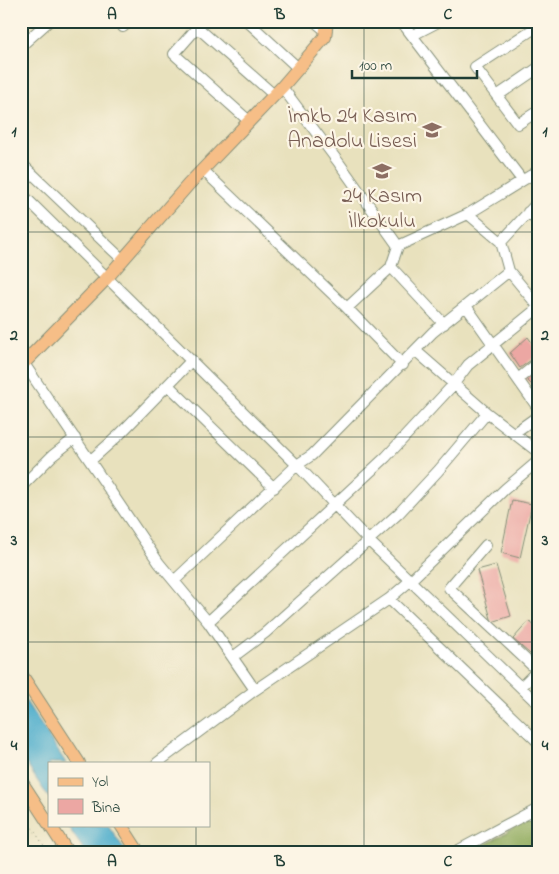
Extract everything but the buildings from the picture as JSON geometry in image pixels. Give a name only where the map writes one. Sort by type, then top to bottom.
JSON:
[{"type":"main road","points":[[22,363],[106,279],[203,170],[278,91],[325,37],[327,26]]},
{"type":"main road","points":[[21,674],[79,762]]},
{"type":"main road","points":[[21,781],[48,822]]},
{"type":"main road","points":[[50,826],[68,853]]},
{"type":"main road","points":[[121,826],[139,853]]},
{"type":"street","points":[[21,46],[48,21]]},
{"type":"street","points":[[247,21],[298,68]]},
{"type":"street","points":[[314,21],[327,26]]},
{"type":"street","points":[[401,21],[522,180]]},
{"type":"street","points":[[413,35],[437,22]]},
{"type":"street","points":[[249,121],[174,54],[200,24],[278,91],[339,163],[398,246]]},
{"type":"street","points":[[538,26],[474,67],[518,124],[538,111]]},
{"type":"street","points":[[497,96],[538,68]]},
{"type":"street","points":[[21,163],[123,260]]},
{"type":"street","points":[[203,170],[347,308],[403,365]]},
{"type":"street","points":[[347,308],[391,267],[398,246],[468,214],[538,171]]},
{"type":"street","points":[[21,193],[106,279],[192,360],[297,465],[368,540],[538,704]]},
{"type":"street","points":[[502,242],[538,202]]},
{"type":"street","points":[[528,212],[538,222]]},
{"type":"street","points":[[208,622],[335,506],[412,431],[453,385],[468,365],[538,307],[509,271],[502,242],[468,214]]},
{"type":"street","points":[[391,267],[444,324]]},
{"type":"street","points":[[174,581],[297,465],[312,455],[444,324],[509,271]]},
{"type":"street","points":[[466,306],[538,408]]},
{"type":"street","points":[[416,351],[453,385],[538,452]]},
{"type":"street","points":[[90,461],[120,434],[192,360]]},
{"type":"street","points":[[22,363],[159,563],[208,622],[255,690]]},
{"type":"street","points":[[518,379],[538,363]]},
{"type":"street","points":[[168,385],[274,488]]},
{"type":"street","points":[[233,657],[265,633],[419,493],[487,413]]},
{"type":"street","points":[[514,433],[538,416]]},
{"type":"street","points":[[21,487],[52,456],[75,438]]},
{"type":"street","points":[[158,762],[255,690],[389,599],[505,489],[538,462]]},
{"type":"street","points":[[486,545],[449,588],[537,671],[521,687]]},
{"type":"street","points":[[389,599],[538,742]]},
{"type":"street","points":[[453,853],[538,808]]},
{"type":"path","points":[[21,811],[50,853]]},
{"type":"green space","points":[[538,815],[538,853],[470,853]]},
{"type":"water","points":[[21,694],[65,762],[48,762],[48,796],[21,756]]},
{"type":"water","points":[[68,826],[109,826],[127,853],[86,853]]},
{"type":"place","name":"İmkb 24 Kasım Anadolu Lisesi","points":[[432,130]]},
{"type":"place","name":"24 Kasım İlkokulu","points":[[382,171]]}]
